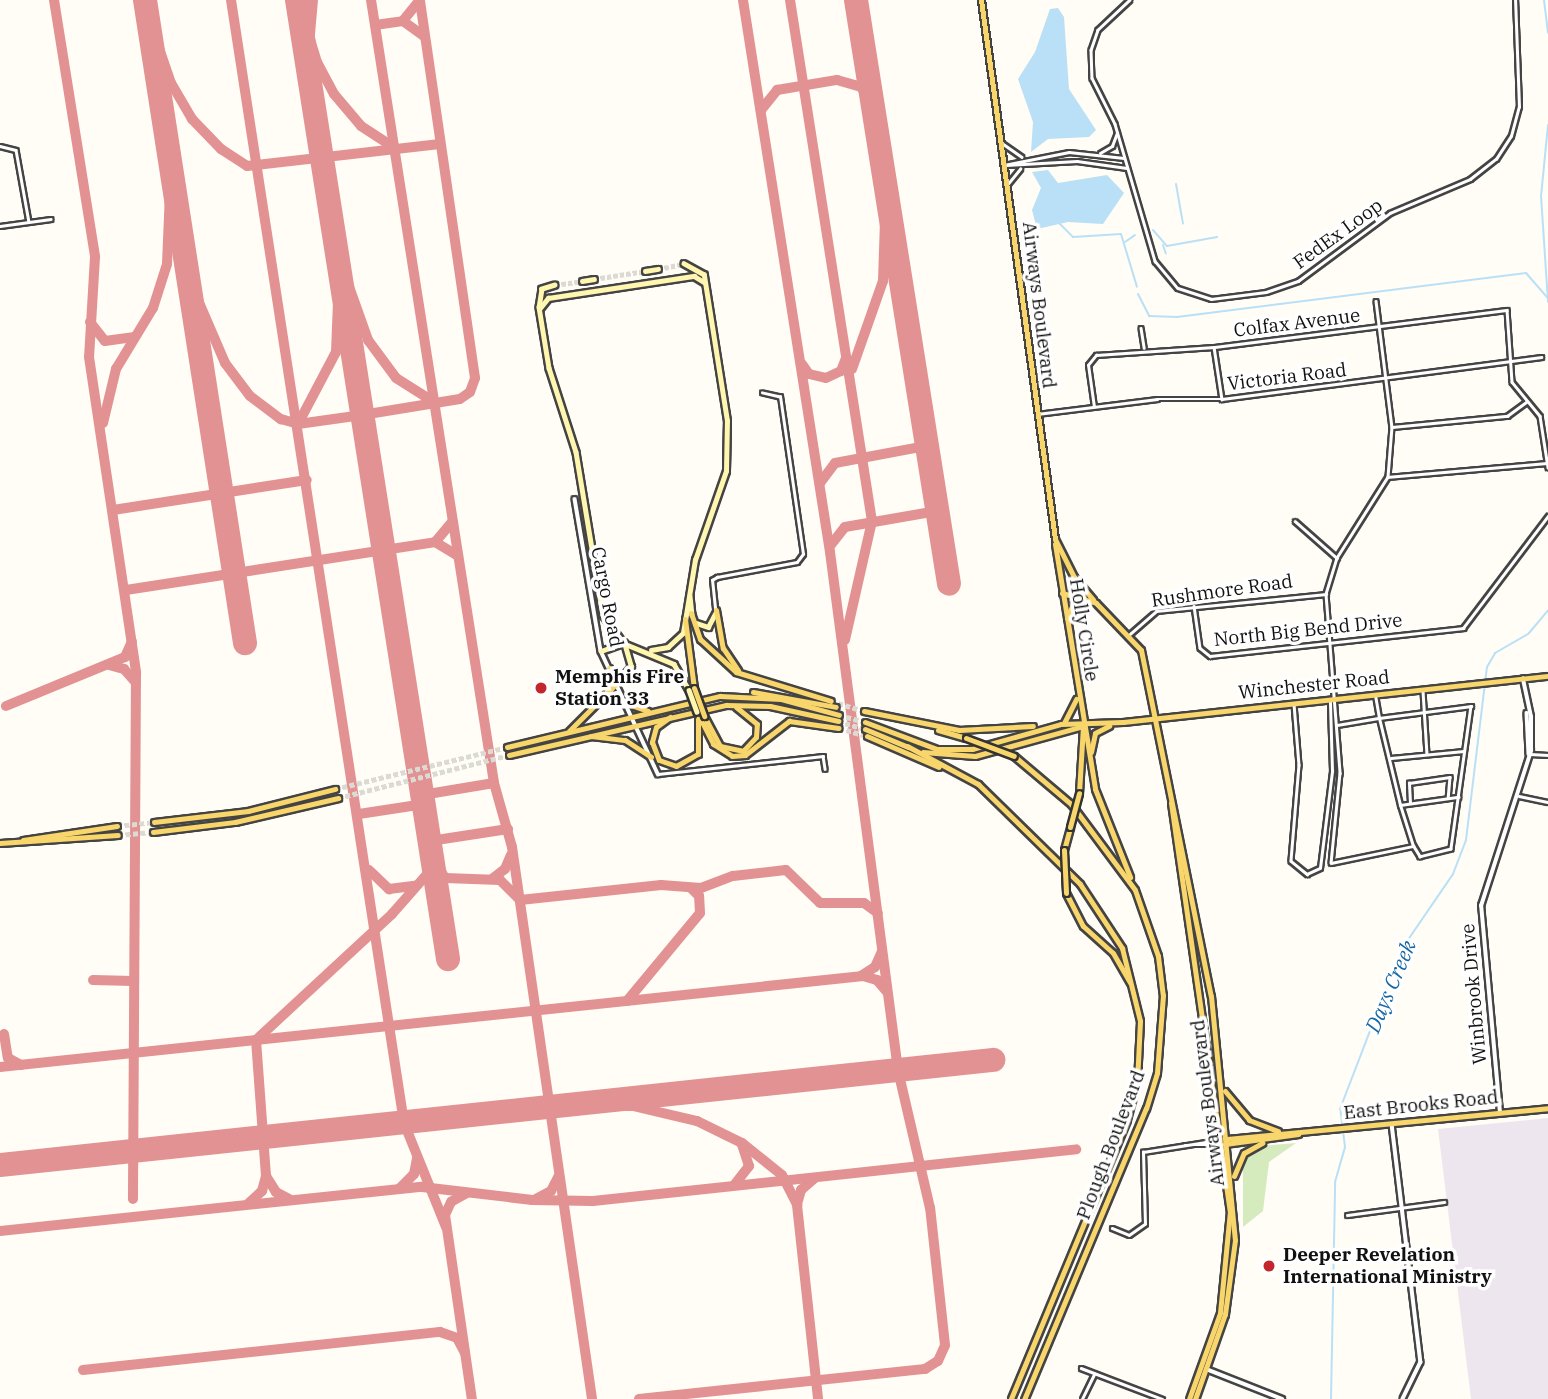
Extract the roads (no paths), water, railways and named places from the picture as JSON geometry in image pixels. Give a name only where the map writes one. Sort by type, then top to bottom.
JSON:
[{"type":"main road","name":"Airways Boulevard","points":[[981,0],[1055,540],[1074,577],[1096,603],[1130,634],[1145,663],[1211,996],[1222,1086],[1225,1142],[1233,1179],[1232,1276],[1195,1399]]},
{"type":"main road","points":[[678,713],[656,727],[652,742],[659,760],[676,766],[698,754],[685,619],[689,588],[726,471],[727,421],[706,286],[699,268],[684,264]]},
{"type":"main road","points":[[645,271],[658,268]]},
{"type":"main road","points":[[540,310],[548,298],[694,276],[706,286]]},
{"type":"main road","points":[[582,281],[594,279]]},
{"type":"main road","points":[[555,285],[540,293],[548,359],[576,452],[603,615],[623,643],[631,667],[565,733]]},
{"type":"main road","name":"Holly Circle","points":[[1055,540],[1083,726]]},
{"type":"main road","points":[[1074,577],[1085,598]]},
{"type":"main road","points":[[509,755],[633,721],[654,712],[720,696],[765,692],[833,704],[745,677],[708,650],[691,613],[689,588]]},
{"type":"main road","name":"Airways Boulevard","points":[[1062,593],[1096,603]]},
{"type":"main road","points":[[1066,620],[1073,604],[1096,603]]},
{"type":"main road","points":[[691,613],[699,626],[708,627],[716,610]]},
{"type":"main road","points":[[716,610],[723,648],[745,677]]},
{"type":"main road","points":[[646,650],[676,643],[685,619]]},
{"type":"main road","points":[[601,651],[623,643],[646,650],[674,664],[692,689],[704,716],[724,749],[748,748],[756,737],[754,718],[726,705]]},
{"type":"main road","points":[[606,694],[609,668]]},
{"type":"main road","name":"Winchester Road","points":[[965,777],[866,733],[938,755],[975,756],[1083,726],[1548,676]]},
{"type":"main road","points":[[1061,724],[1072,716],[1077,688]]},
{"type":"main road","points":[[720,696],[781,699],[839,721]]},
{"type":"main road","points":[[625,704],[654,712]]},
{"type":"main road","points":[[507,747],[565,733],[726,705],[770,706],[839,721]]},
{"type":"main road","points":[[864,711],[911,723],[976,731],[1046,726]]},
{"type":"main road","points":[[696,712],[713,744],[732,757],[745,755],[789,721],[839,721]]},
{"type":"main road","name":"Winchester Road","points":[[865,722],[921,744],[955,750],[989,746],[1046,726],[1083,726]]},
{"type":"main road","name":"Plough Boulevard","points":[[911,723],[966,738],[1014,756],[1071,804],[1135,890],[1158,956],[1163,995],[1157,1073],[1024,1399]]},
{"type":"main road","points":[[1092,772],[1092,738],[1116,723]]},
{"type":"main road","points":[[1083,726],[1092,772],[1135,890]]},
{"type":"main road","points":[[1083,726],[1079,793],[1065,850],[1066,893],[1083,926],[1113,953],[1135,991]]},
{"type":"main road","points":[[578,737],[625,740],[651,757]]},
{"type":"main road","points":[[907,746],[965,777]]},
{"type":"main road","name":"Plough Boulevard","points":[[965,777],[1005,806],[1093,900],[1115,933],[1135,991],[1140,1048],[1134,1095],[1011,1399]]},
{"type":"main road","points":[[154,822],[248,811],[335,789]]},
{"type":"main road","points":[[153,832],[235,822],[338,798]]},
{"type":"main road","name":"Airways Boulevard","points":[[1171,803],[1233,1201]]},
{"type":"main road","points":[[19,841],[117,826]]},
{"type":"main road","points":[[0,843],[118,835]]},
{"type":"main road","points":[[1222,1086],[1248,1121],[1288,1133]]},
{"type":"main road","name":"East Brooks Road","points":[[1225,1142],[1268,1141],[1298,1134],[1548,1108]]},
{"type":"main road","name":"East Brooks Road","points":[[1225,1142],[1298,1134]]},
{"type":"main road","points":[[1233,1179],[1244,1153],[1268,1141]]},
{"type":"main road","name":"Airways Boulevard","points":[[1189,1399],[1204,1368]]},
{"type":"street","name":"FedEx Loop","points":[[1130,0],[1105,18],[1090,56],[1092,78],[1117,133],[1153,257],[1178,288],[1219,299],[1290,284],[1390,213],[1470,179],[1501,153],[1519,107],[1515,0]]},
{"type":"street","points":[[1100,154],[1112,146],[1117,133]]},
{"type":"street","points":[[1001,142],[1025,158]]},
{"type":"street","points":[[0,146],[16,150],[29,222]]},
{"type":"street","points":[[1060,153],[1061,162]]},
{"type":"street","points":[[1004,165],[1025,158],[1060,153],[1100,154],[1124,158]]},
{"type":"street","points":[[1004,165],[1023,167],[1061,162],[1127,168]]},
{"type":"street","points":[[1007,185],[1023,167]]},
{"type":"street","points":[[0,226],[51,219]]},
{"type":"street","points":[[1376,300],[1392,427],[1388,477],[1337,558],[1326,594],[1340,773],[1331,863],[1413,846]]},
{"type":"street","name":"Colfax Avenue","points":[[1094,407],[1091,358],[1144,348],[1214,347],[1507,310],[1511,361]]},
{"type":"street","points":[[1141,328],[1144,348]]},
{"type":"street","points":[[1214,347],[1222,398]]},
{"type":"street","name":"Victoria Road","points":[[1037,414],[1222,398],[1541,357]]},
{"type":"street","points":[[1388,477],[1548,465],[1542,423],[1512,382],[1511,361]]},
{"type":"street","points":[[716,610],[712,580],[797,562],[803,554],[782,404],[775,392],[762,393]]},
{"type":"street","points":[[1392,427],[1507,415],[1526,402]]},
{"type":"street","name":"Cargo Road","points":[[575,499],[601,651],[658,774]]},
{"type":"street","name":"North Big Bend Drive","points":[[1194,607],[1200,648],[1207,655],[1463,628],[1548,516]]},
{"type":"street","points":[[1295,521],[1337,558]]},
{"type":"street","name":"Rushmore Road","points":[[1130,634],[1144,616],[1194,607],[1326,594]]},
{"type":"street","name":"Winbrook Drive","points":[[1500,1113],[1481,906],[1519,796],[1529,754],[1532,723],[1527,713],[1523,679]]},
{"type":"street","points":[[1423,688],[1427,754]]},
{"type":"street","points":[[1337,725],[1379,718],[1471,706],[1451,849],[1420,857],[1413,846],[1399,804],[1379,718],[1375,694]]},
{"type":"street","points":[[1294,703],[1299,765],[1291,861],[1307,873],[1320,867],[1332,771],[1333,698]]},
{"type":"street","points":[[1389,759],[1464,751]]},
{"type":"street","points":[[1529,754],[1548,755]]},
{"type":"street","points":[[658,774],[823,756],[825,769]]},
{"type":"street","points":[[1410,803],[1409,783],[1450,777],[1448,798]]},
{"type":"street","points":[[1519,796],[1548,802]]},
{"type":"street","points":[[1399,804],[1458,797]]},
{"type":"street","points":[[1392,1124],[1421,1362],[1404,1399]]},
{"type":"street","name":"East Brooks Road","points":[[1112,1228],[1126,1235],[1140,1230],[1145,1217],[1143,1152],[1225,1142]]},
{"type":"street","points":[[1347,1215],[1444,1202]]},
{"type":"street","points":[[1081,1368],[1162,1399]]},
{"type":"street","points":[[1204,1368],[1282,1399]]},
{"type":"street","points":[[1082,1399],[1094,1374]]},
{"type":"street","points":[[1262,1399],[1265,1393]]},
{"type":"water","points":[[1058,8],[1064,17],[1069,89],[1096,130],[1089,137],[1048,139],[1031,152],[1033,122],[1018,79],[1035,52],[1050,9]]},
{"type":"water","points":[[1048,170],[1058,183],[1107,175],[1124,193],[1103,224],[1068,222],[1037,229],[1032,210],[1041,188],[1032,172]]},
{"type":"waterway","name":"Days Creek","points":[[1544,0],[1548,33]]},
{"type":"waterway","name":"Days Creek","points":[[1548,125],[1541,196],[1548,302]]},
{"type":"waterway","points":[[1176,184],[1183,223]]},
{"type":"waterway","points":[[1059,223],[1073,237],[1121,234],[1137,287]]},
{"type":"waterway","points":[[1153,230],[1167,246],[1217,237]]},
{"type":"waterway","points":[[1125,242],[1135,235]]},
{"type":"waterway","points":[[1163,245],[1166,254]]},
{"type":"waterway","points":[[1138,294],[1149,316],[1177,317],[1526,273],[1548,298]]},
{"type":"waterway","name":"Days Creek","points":[[1331,1399],[1335,1182],[1345,1147],[1340,1109],[1401,950],[1453,874],[1466,840],[1487,667],[1495,653],[1529,633],[1548,610]]},
{"type":"tunnel","points":[[658,269],[684,264]]},
{"type":"tunnel","points":[[594,279],[645,271]]},
{"type":"tunnel","points":[[555,285],[582,281]]},
{"type":"tunnel","points":[[831,701],[864,711]]},
{"type":"tunnel","points":[[839,715],[865,722]]},
{"type":"tunnel","points":[[838,721],[865,729]]},
{"type":"tunnel","points":[[839,728],[867,736]]},
{"type":"tunnel","points":[[335,789],[507,747]]},
{"type":"tunnel","points":[[338,798],[509,755]]},
{"type":"tunnel","points":[[117,826],[154,822]]},
{"type":"tunnel","points":[[118,835],[153,832]]},
{"type":"place","name":"Memphis Fire Station 33","points":[[541,688]]},
{"type":"place","name":"Deeper Revelation International Ministry","points":[[1269,1266]]}]
